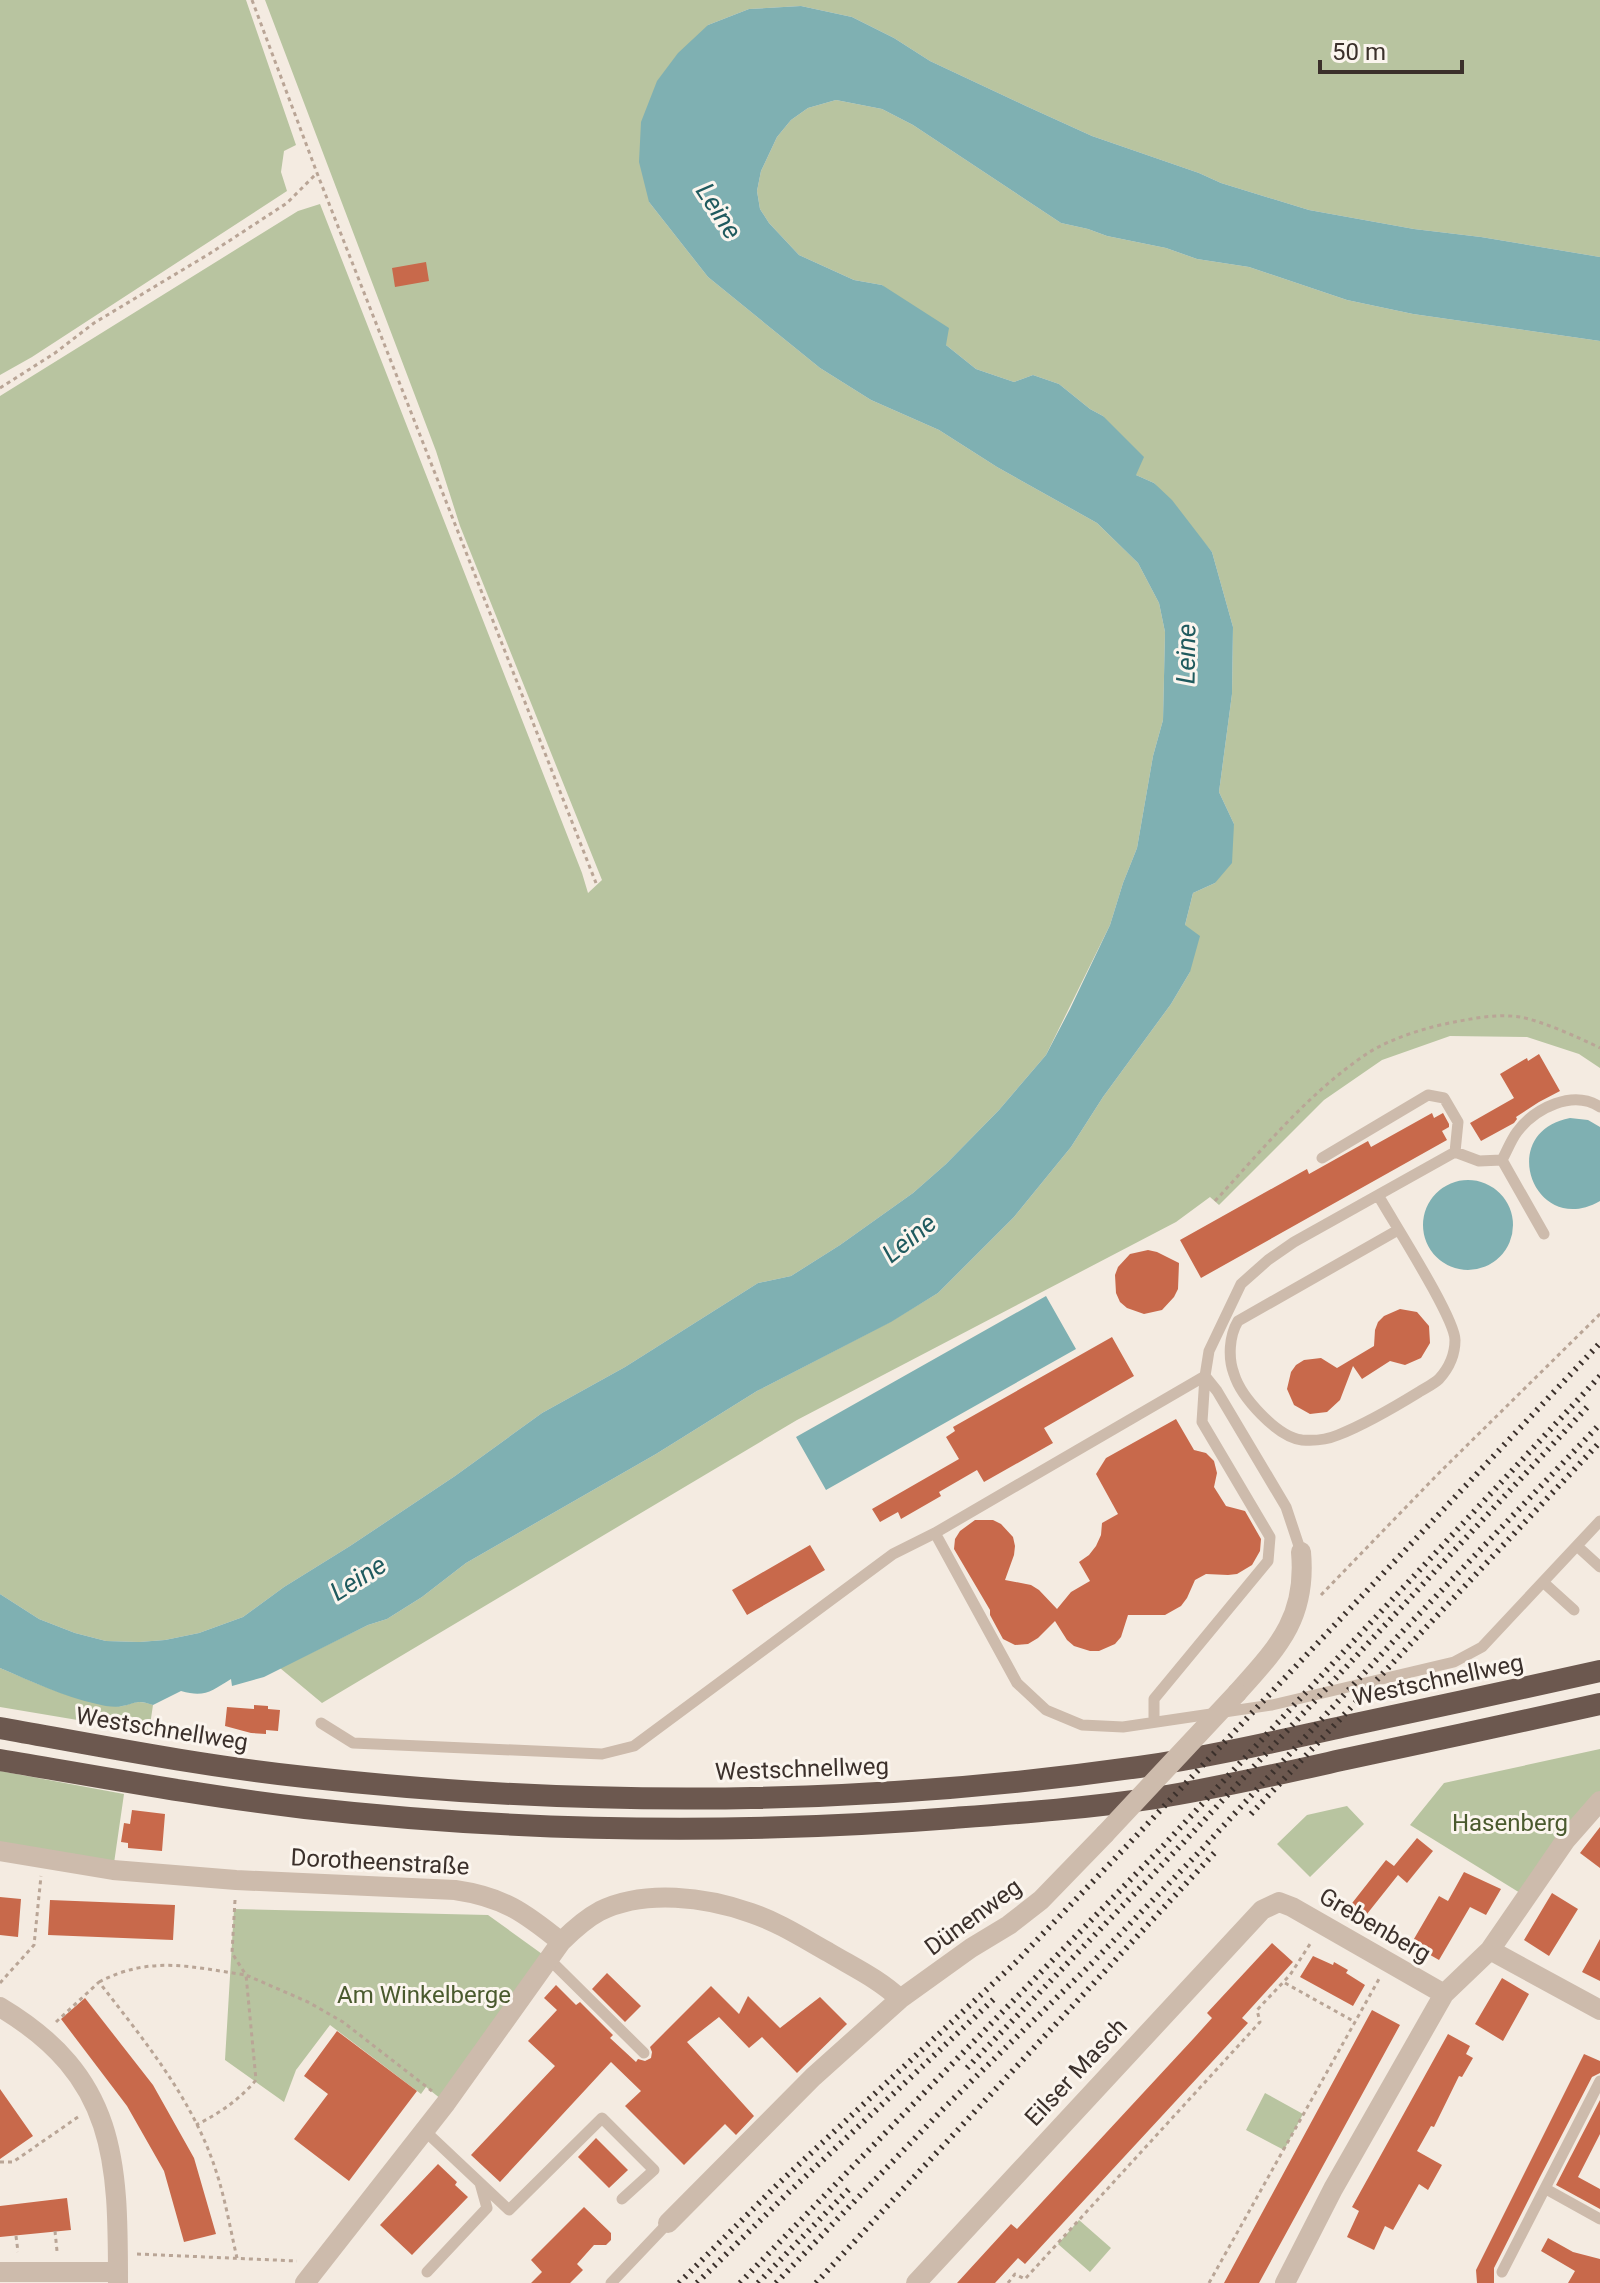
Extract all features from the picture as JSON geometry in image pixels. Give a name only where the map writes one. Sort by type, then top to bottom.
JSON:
[{"type":"highway","name":"Westschnellweg","points":[[0,1728],[189,1762],[421,1788],[568,1796],[694,1798],[859,1794],[1007,1783],[1142,1766],[1283,1740],[1600,1671]]},
{"type":"highway","points":[[0,1760],[184,1792],[420,1819],[565,1827],[697,1829],[861,1826],[1154,1798],[1600,1704]]},
{"type":"street","name":"Dünenweg","points":[[668,2223],[813,2077],[900,1999],[1041,1900],[1105,1834],[1275,1651],[1290,1626],[1300,1597],[1303,1571],[1301,1552]]},
{"type":"street","points":[[1285,2283],[1333,2189],[1444,1994],[1490,1950],[1565,1841],[1600,1801]]},
{"type":"street","name":"Dorotheenstraße","points":[[0,1851],[113,1870],[236,1880],[455,1890],[484,1895],[511,1906],[561,1942]]},
{"type":"street","points":[[310,2276],[425,2131],[561,1942],[576,1927],[601,1911],[635,1901],[664,1898],[721,1904],[786,1928],[884,1985],[900,1999]]},
{"type":"street","name":"Grebenberg","points":[[1279,1902],[1444,1994]]},
{"type":"street","name":"Eilser Masch","points":[[916,2283],[1262,1910],[1279,1902]]},
{"type":"street","points":[[1490,1950],[1599,2007]]},
{"type":"street","points":[[0,2007],[50,2042],[74,2070],[95,2105],[110,2145],[117,2186],[118,2269],[0,2272]]},
{"type":"lane","points":[[1322,1158],[1428,1095],[1444,1098],[1458,1122],[1455,1152]]},
{"type":"lane","points":[[1502,1160],[1518,1130],[1542,1109],[1569,1100],[1592,1102],[1600,1107]]},
{"type":"lane","points":[[1154,1722],[1154,1699],[1268,1561],[1270,1537],[1202,1422],[1209,1351],[1241,1284],[1294,1242],[1455,1152],[1479,1161],[1502,1160]]},
{"type":"lane","points":[[1502,1160],[1544,1234]]},
{"type":"lane","points":[[1378,1195],[1398,1230],[1444,1311],[1455,1338],[1451,1362],[1438,1381],[1336,1436],[1317,1441],[1283,1434],[1243,1393],[1233,1374],[1230,1347],[1233,1329],[1238,1321],[1398,1230]]},
{"type":"lane","points":[[1226,1313],[1238,1321]]},
{"type":"lane","points":[[321,1723],[353,1743],[602,1754],[634,1746],[893,1554],[935,1533],[1205,1376]]},
{"type":"lane","points":[[1205,1376],[1286,1507],[1301,1552]]},
{"type":"lane","points":[[935,1533],[1017,1683],[1046,1710],[1082,1725],[1123,1727],[1272,1705],[1454,1662],[1482,1647],[1600,1521]]},
{"type":"lane","points":[[1577,1546],[1600,1567]]},
{"type":"lane","points":[[1543,1582],[1574,1610]]},
{"type":"lane","points":[[549,1959],[644,2053]]},
{"type":"lane","points":[[1502,2272],[1600,2081]]},
{"type":"lane","points":[[425,2131],[509,2210],[602,2118],[654,2170],[622,2199]]},
{"type":"lane","points":[[427,2272],[487,2208],[480,2183]]},
{"type":"lane","points":[[1546,2189],[1600,2219]]},
{"type":"lane","name":"Dünenweg","points":[[611,2283],[668,2223]]},
{"type":"path","points":[[252,0],[596,883]]},
{"type":"path","points":[[0,388],[55,353],[94,323],[287,203],[317,173]]},
{"type":"path","points":[[1215,1201],[1325,1087],[1370,1052],[1431,1026],[1485,1016],[1522,1018],[1600,1048]]},
{"type":"path","points":[[1322,1594],[1600,1314]]},
{"type":"path","points":[[0,1983],[34,1945],[43,1860]]},
{"type":"path","points":[[196,2125],[241,2098],[256,2080],[246,1975],[232,1953],[236,1880]]},
{"type":"path","points":[[1008,2283],[1015,2274],[1025,2279],[1260,2022],[1257,2010],[1290,1975],[1322,1924]]},
{"type":"path","points":[[1209,2283],[1388,1962]]},
{"type":"path","points":[[43,2037],[65,2011],[99,1982],[120,1971],[157,1964],[246,1975],[308,2002],[343,2022],[446,2103]]},
{"type":"path","points":[[99,1982],[176,2086],[196,2125],[215,2168],[237,2258]]},
{"type":"path","points":[[1283,1982],[1355,2022]]},
{"type":"path","points":[[0,2162],[13,2162],[95,2105]]},
{"type":"path","points":[[118,2269],[237,2258],[293,2260],[310,2276]]},
{"type":"green space","points":[[0,0],[246,0],[296,145],[284,151],[281,172],[287,191],[0,375]]},
{"type":"green space","points":[[265,0],[1600,0],[1600,257],[1309,210],[1221,183],[1092,136],[930,61],[852,17],[801,6],[749,9],[708,25],[649,202],[708,277],[820,368],[871,400],[939,430],[997,467],[1097,523],[1138,563],[1159,603],[1165,632],[1163,720],[1153,756],[1137,848],[1110,925],[1046,1055],[999,1110],[913,1193],[791,1276],[758,1283],[625,1367],[542,1413],[455,1476],[243,1617],[199,1633],[165,1640],[106,1641],[39,1619],[0,1594],[0,396],[298,211],[320,204],[588,893],[602,880],[460,526],[436,451]]},
{"type":"green space","points":[[836,100],[882,109],[913,125],[1061,223],[1166,248],[1197,259],[1249,267],[1347,300],[1413,314],[1600,341],[1600,1068],[1579,1054],[1527,1037],[1450,1036],[1382,1060],[1324,1100],[1219,1205],[1210,1197],[1176,1222],[797,1420],[322,1703],[280,1668],[368,1625],[387,1619],[466,1563],[656,1454],[757,1391],[890,1322],[938,1293],[1014,1217],[1071,1147],[1190,972],[1185,925],[1193,893],[1215,883],[1234,824],[1219,792],[1232,694],[1233,627],[1212,552],[1154,483],[1136,475],[1103,416],[1059,384],[1033,375],[1014,382],[976,369],[882,285],[854,280],[799,255],[769,223],[760,209],[757,191],[761,171],[777,137],[791,120],[808,108]]},
{"type":"green space","points":[[0,1668],[86,1700],[116,1706],[136,1702],[153,1705],[149,1732],[0,1707]]},
{"type":"green space","name":"Hasenberg","points":[[1600,1749],[1600,1801],[1525,1896],[1410,1825],[1444,1783]]},
{"type":"green space","points":[[0,1771],[124,1794],[113,1870],[0,1851]]},
{"type":"green space","points":[[1347,1806],[1364,1824],[1310,1877],[1277,1844],[1307,1815]]},
{"type":"green space","name":"Am Winkelberge","points":[[234,1909],[488,1915],[549,1959],[446,2103],[426,2087],[421,2094],[330,2025],[296,2070],[284,2102],[225,2060]]},
{"type":"green space","points":[[1265,2093],[1303,2114],[1284,2150],[1246,2130]]},
{"type":"green space","points":[[1079,2220],[1111,2248],[1090,2272],[1058,2244]]},
{"type":"water","name":"Leine","points":[[801,6],[852,17],[930,61],[1092,136],[1221,183],[1309,210],[1600,257],[1600,341],[1413,314],[1347,300],[1249,267],[1197,259],[1166,248],[1061,223],[913,125],[882,109],[836,100],[808,108],[791,120],[777,137],[761,171],[757,191],[760,209],[769,223],[799,255],[854,280],[882,285],[949,328],[946,345],[976,369],[1014,382],[1033,375],[1059,384],[1103,416],[1144,457],[1136,475],[1154,483],[1172,500],[1212,552],[1233,627],[1232,694],[1219,792],[1234,824],[1232,863],[1215,883],[1193,893],[1185,925],[1200,936],[1190,972],[1071,1147],[1014,1217],[938,1293],[891,1322],[757,1391],[656,1454],[466,1563],[387,1619],[368,1625],[264,1677],[232,1686],[231,1679],[202,1693],[181,1691],[153,1705],[140,1702],[117,1707],[100,1705],[60,1693],[0,1668],[0,1594],[39,1619],[106,1641],[165,1640],[199,1633],[243,1617],[455,1476],[542,1413],[625,1367],[758,1283],[791,1276],[913,1193],[999,1110],[1046,1055],[1070,1009],[1110,925],[1137,848],[1153,756],[1163,720],[1165,632],[1159,603],[1138,563],[1097,523],[997,467],[939,430],[871,400],[820,368],[708,277],[649,202],[639,162],[641,122],[657,81],[678,53],[708,25],[749,9]]},
{"type":"water","points":[[1570,1118],[1588,1120],[1600,1127],[1600,1201],[1577,1209],[1557,1206],[1542,1195],[1532,1179],[1529,1160],[1534,1142],[1547,1127]]},
{"type":"water","points":[[1468,1180],[1485,1183],[1500,1193],[1510,1208],[1513,1225],[1510,1242],[1500,1257],[1485,1267],[1468,1270],[1451,1267],[1436,1257],[1426,1242],[1423,1225],[1426,1208],[1436,1193],[1451,1183]]},
{"type":"water","points":[[1046,1296],[1076,1349],[826,1490],[796,1437]]},
{"type":"building","points":[[426,262],[429,281],[395,287],[392,268]]},
{"type":"building","points":[[1539,1054],[1560,1091],[1516,1117],[1514,1123],[1481,1141],[1470,1123],[1514,1098],[1500,1074]]},
{"type":"building","points":[[1432,1113],[1434,1118],[1443,1113],[1449,1124],[1442,1131],[1447,1140],[1201,1278],[1180,1240],[1307,1169],[1309,1174],[1368,1141],[1371,1147]]},
{"type":"building","points":[[1148,1250],[1179,1263],[1178,1289],[1162,1310],[1144,1314],[1120,1302],[1115,1275],[1130,1254]]},
{"type":"building","points":[[1400,1309],[1417,1312],[1429,1326],[1430,1343],[1421,1358],[1405,1365],[1390,1361],[1362,1379],[1353,1366],[1340,1400],[1327,1412],[1310,1414],[1294,1405],[1287,1389],[1296,1365],[1304,1360],[1321,1358],[1337,1368],[1374,1346],[1378,1322]]},
{"type":"building","points":[[1112,1337],[1134,1376],[1044,1428],[1053,1443],[984,1482],[977,1470],[901,1519],[898,1512],[880,1522],[872,1509],[959,1459],[946,1437],[955,1431],[953,1427]]},
{"type":"building","points":[[1176,1419],[1194,1450],[1206,1453],[1214,1461],[1217,1473],[1214,1487],[1226,1506],[1245,1511],[1261,1539],[1260,1551],[1252,1565],[1237,1574],[1206,1574],[1195,1580],[1181,1606],[1165,1615],[1128,1615],[1121,1637],[1115,1644],[1099,1651],[1074,1646],[1055,1621],[1028,1644],[1015,1645],[1003,1639],[990,1610],[954,1549],[960,1531],[975,1520],[993,1520],[1001,1524],[1013,1537],[1015,1546],[1005,1580],[1031,1585],[1057,1609],[1071,1592],[1090,1581],[1079,1562],[1096,1546],[1102,1523],[1118,1514],[1096,1474],[1106,1458]]},
{"type":"building","points":[[810,1545],[825,1570],[747,1615],[732,1590]]},
{"type":"building","points":[[254,1705],[280,1710],[278,1731],[251,1733],[225,1726],[227,1707],[254,1709]]},
{"type":"building","points":[[132,1810],[165,1814],[162,1851],[128,1848],[128,1843],[121,1842],[124,1823],[130,1824]]},
{"type":"building","points":[[1600,1827],[1600,1868],[1580,1853]]},
{"type":"building","points":[[1417,1838],[1433,1851],[1407,1883],[1398,1875],[1363,1919],[1349,1907],[1386,1860],[1394,1866]]},
{"type":"building","points":[[1464,1872],[1501,1889],[1486,1915],[1470,1907],[1439,1960],[1411,1944],[1439,1896],[1448,1901]]},
{"type":"building","points":[[1552,1893],[1578,1909],[1549,1956],[1524,1940]]},
{"type":"building","points":[[0,1897],[21,1899],[18,1937],[0,1935]]},
{"type":"building","points":[[50,1900],[175,1905],[173,1940],[48,1935]]},
{"type":"building","points":[[1600,1939],[1600,1981],[1582,1972]]},
{"type":"building","points":[[1272,1943],[1293,1962],[1242,2018],[1248,2023],[1025,2264],[1018,2258],[995,2283],[957,2283],[1011,2224],[1017,2229],[1194,2038],[1212,2018],[1207,2013]]},
{"type":"building","points":[[1313,1956],[1333,1965],[1334,1962],[1365,1985],[1353,2006],[1300,1977]]},
{"type":"building","points":[[607,1973],[641,2006],[625,2022],[592,1989]]},
{"type":"building","points":[[1502,1978],[1529,1994],[1503,2041],[1475,2024]]},
{"type":"building","points":[[556,1985],[576,2005],[580,2002],[613,2035],[610,2038],[636,2062],[651,2058],[650,2047],[711,1986],[739,2014],[748,1996],[780,2028],[820,1997],[847,2024],[797,2073],[762,2037],[749,2048],[719,2017],[687,2042],[754,2116],[736,2135],[725,2124],[684,2165],[625,2106],[641,2091],[611,2062],[500,2182],[471,2155],[555,2066],[528,2041],[557,2010],[544,1998]]},
{"type":"building","points":[[85,1998],[153,2085],[194,2158],[216,2234],[184,2242],[164,2171],[127,2106],[61,2019]]},
{"type":"building","points":[[1372,2010],[1400,2025],[1259,2283],[1224,2283]]},
{"type":"building","points":[[337,2031],[417,2091],[349,2181],[294,2139],[328,2094],[304,2076]]},
{"type":"building","points":[[1448,2034],[1470,2046],[1466,2054],[1473,2058],[1462,2077],[1459,2076],[1434,2127],[1431,2126],[1417,2151],[1442,2165],[1428,2190],[1419,2184],[1393,2230],[1385,2226],[1374,2250],[1347,2237],[1359,2211],[1352,2207]]},
{"type":"building","points":[[1584,2054],[1600,2061],[1600,2073],[1592,2077],[1494,2268],[1494,2283],[1477,2283],[1476,2270]]},
{"type":"building","points":[[0,2089],[33,2136],[0,2159]]},
{"type":"building","points":[[1600,2100],[1600,2134],[1578,2177],[1600,2189],[1600,2209],[1556,2185]]},
{"type":"building","points":[[596,2138],[628,2170],[609,2188],[578,2157]]},
{"type":"building","points":[[438,2164],[468,2197],[412,2255],[380,2225]]},
{"type":"building","points":[[67,2198],[71,2230],[0,2237],[0,2206]]},
{"type":"building","points":[[584,2207],[611,2233],[611,2240],[606,2245],[594,2245],[577,2264],[583,2270],[570,2283],[531,2283],[542,2272],[531,2260]]},
{"type":"building","points":[[1548,2238],[1573,2252],[1600,2259],[1600,2283],[1568,2283],[1575,2271],[1541,2251]]},
{"type":"railway","points":[[679,2283],[779,2183],[1015,1963],[1600,1343]]},
{"type":"railway","points":[[740,2283],[1163,1846],[1600,1376]]},
{"type":"railway","points":[[967,2068],[1182,1844],[1591,1403]]},
{"type":"railway","points":[[776,2283],[944,2108],[1091,1964],[1203,1848],[1401,1633],[1600,1424]]},
{"type":"railway","points":[[1251,1814],[1600,1442]]},
{"type":"railway","points":[[816,2283],[1218,1849]]},
{"type":"railway","points":[[697,2283],[995,1998]]},
{"type":"railway","points":[[758,2283],[850,2188]]}]
